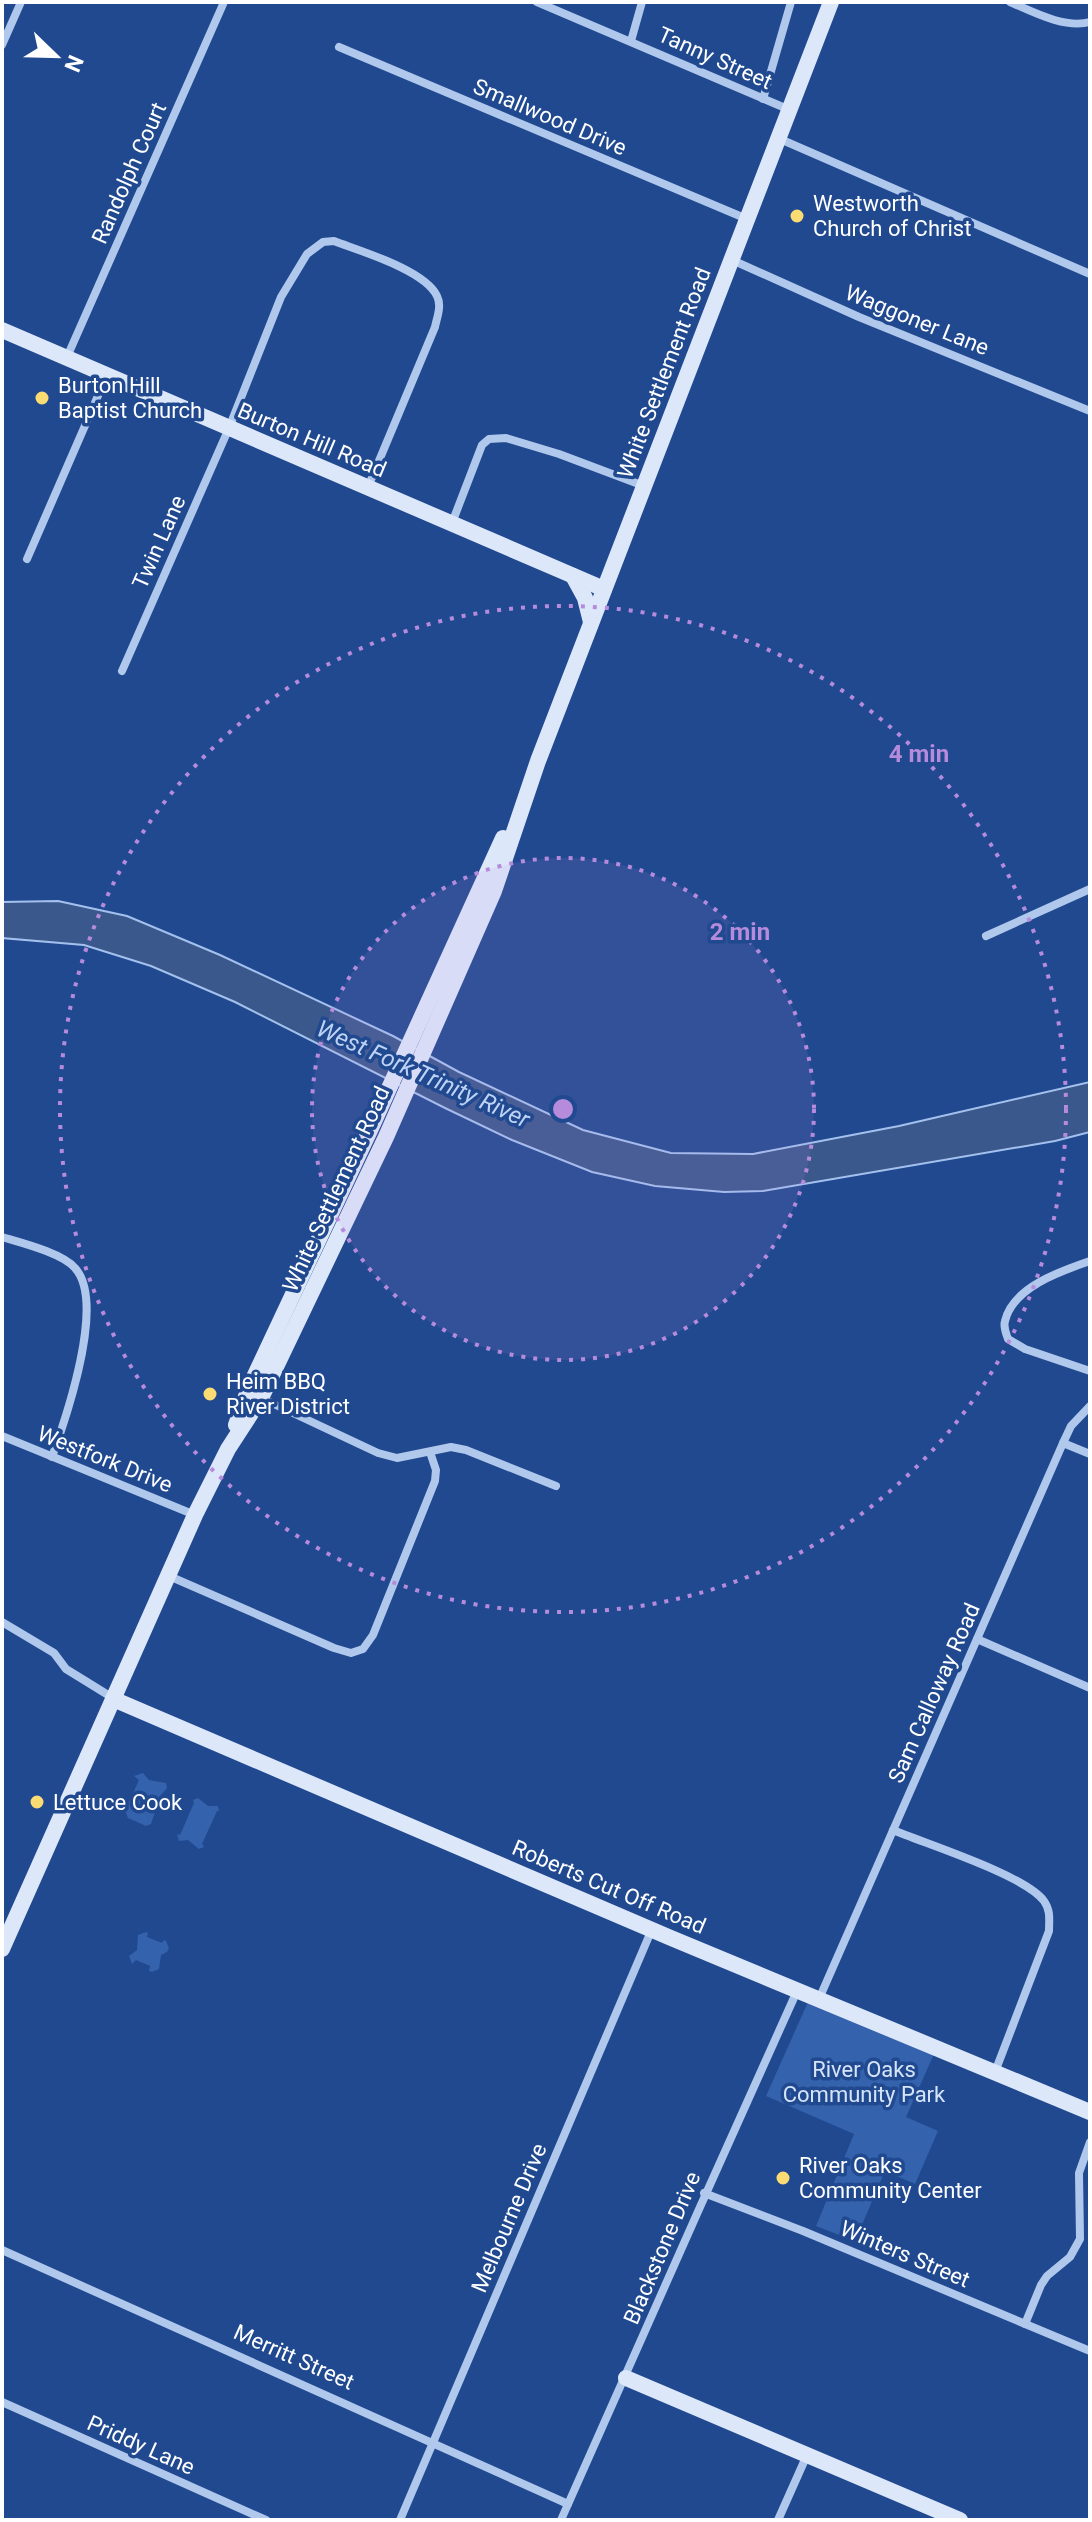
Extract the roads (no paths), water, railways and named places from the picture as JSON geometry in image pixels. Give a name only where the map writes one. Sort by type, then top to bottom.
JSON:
[{"type":"main road","name":"White Settlement Road","points":[[228,1449],[249,1388],[270,1361],[386,1137],[494,891],[538,761],[831,2]]},
{"type":"main road","name":"Burton Hill Road","points":[[2,330],[604,589]]},
{"type":"main road","points":[[573,576],[585,598],[591,622]]},
{"type":"main road","name":"White Settlement Road","points":[[3,1942],[195,1515],[228,1449],[261,1398],[270,1361],[371,1128],[538,761]]},
{"type":"main road","name":"Roberts Cut Off Road","points":[[113,1699],[1090,2112]]},
{"type":"main road","points":[[626,2378],[960,2520]]},
{"type":"street","points":[[2,45],[21,2]]},
{"type":"street","name":"Randolph Court","points":[[67,358],[224,2]]},
{"type":"street","name":"Tanny Street","points":[[537,2],[790,110]]},
{"type":"street","points":[[631,41],[642,2]]},
{"type":"street","points":[[763,99],[791,2]]},
{"type":"street","points":[[1010,2],[1078,25],[1090,22]]},
{"type":"street","name":"Smallwood Drive","points":[[339,47],[747,219]]},
{"type":"street","points":[[780,139],[1090,274]]},
{"type":"street","name":"Twin Lane","points":[[122,671],[229,428],[281,297],[307,254],[323,242],[334,241],[417,277],[430,285],[439,302],[435,327],[367,488]]},
{"type":"street","name":"Waggoner Lane","points":[[731,260],[859,317],[1090,411]]},
{"type":"street","points":[[27,559],[107,375]]},
{"type":"street","points":[[452,524],[482,445],[489,439],[506,438],[559,454],[644,486]]},
{"type":"street","points":[[986,936],[1090,889]]},
{"type":"street","points":[[2,1237],[65,1260],[83,1278],[87,1302],[79,1369],[52,1457]]},
{"type":"street","points":[[1090,1261],[1040,1281],[1010,1309],[1004,1324],[1008,1339],[1025,1349],[1090,1371]]},
{"type":"street","points":[[261,1398],[378,1453],[397,1458],[451,1447],[466,1450],[556,1486]]},
{"type":"street","name":"Sam Calloway Road","points":[[819,1999],[1063,1443],[1071,1426],[1090,1406]]},
{"type":"street","name":"Westfork Drive","points":[[2,1436],[195,1515]]},
{"type":"street","points":[[1063,1443],[1090,1454]]},
{"type":"street","points":[[168,1576],[334,1648],[351,1653],[363,1649],[373,1635],[435,1481],[436,1470],[430,1452]]},
{"type":"street","points":[[2,1622],[54,1653],[66,1669],[113,1699]]},
{"type":"street","points":[[977,1639],[1090,1688]]},
{"type":"street","points":[[893,1830],[1017,1881],[1043,1900],[1050,1914],[1049,1931],[995,2072]]},
{"type":"street","name":"Melbourne Drive","points":[[400,2520],[652,1929]]},
{"type":"street","name":"Blackstone Drive","points":[[561,2520],[626,2378],[704,2193],[798,1990]]},
{"type":"street","points":[[1025,2324],[1041,2285],[1070,2257],[1080,2239],[1079,2173],[1090,2142]]},
{"type":"street","name":"Winters Street","points":[[704,2193],[1090,2351]]},
{"type":"street","name":"Merritt Street","points":[[2,2250],[568,2504]]},
{"type":"street","name":"Priddy Lane","points":[[2,2402],[266,2520]]},
{"type":"street","points":[[778,2520],[807,2455]]},
{"type":"water","name":"West Fork Trinity River","points":[[58,901],[127,916],[220,955],[393,1036],[459,1072],[583,1130],[671,1153],[753,1154],[899,1126],[1090,1082],[1090,1132],[1055,1141],[763,1191],[724,1192],[655,1186],[592,1172],[512,1140],[235,1002],[151,966],[84,945],[2,938],[2,902]]},
{"type":"place","name":"Westworth Church of Christ","points":[[797,216]]},
{"type":"place","name":"Burton Hill Baptist Church","points":[[42,398]]},
{"type":"place","name":"Heim BBQ River District","points":[[210,1394]]},
{"type":"place","name":"Lettuce Cook","points":[[37,1802]]},
{"type":"place","name":"River Oaks Community Center","points":[[783,2178]]},
{"type":"park label","name":"River Oaks Community Park","points":[[864,2082]]}]
